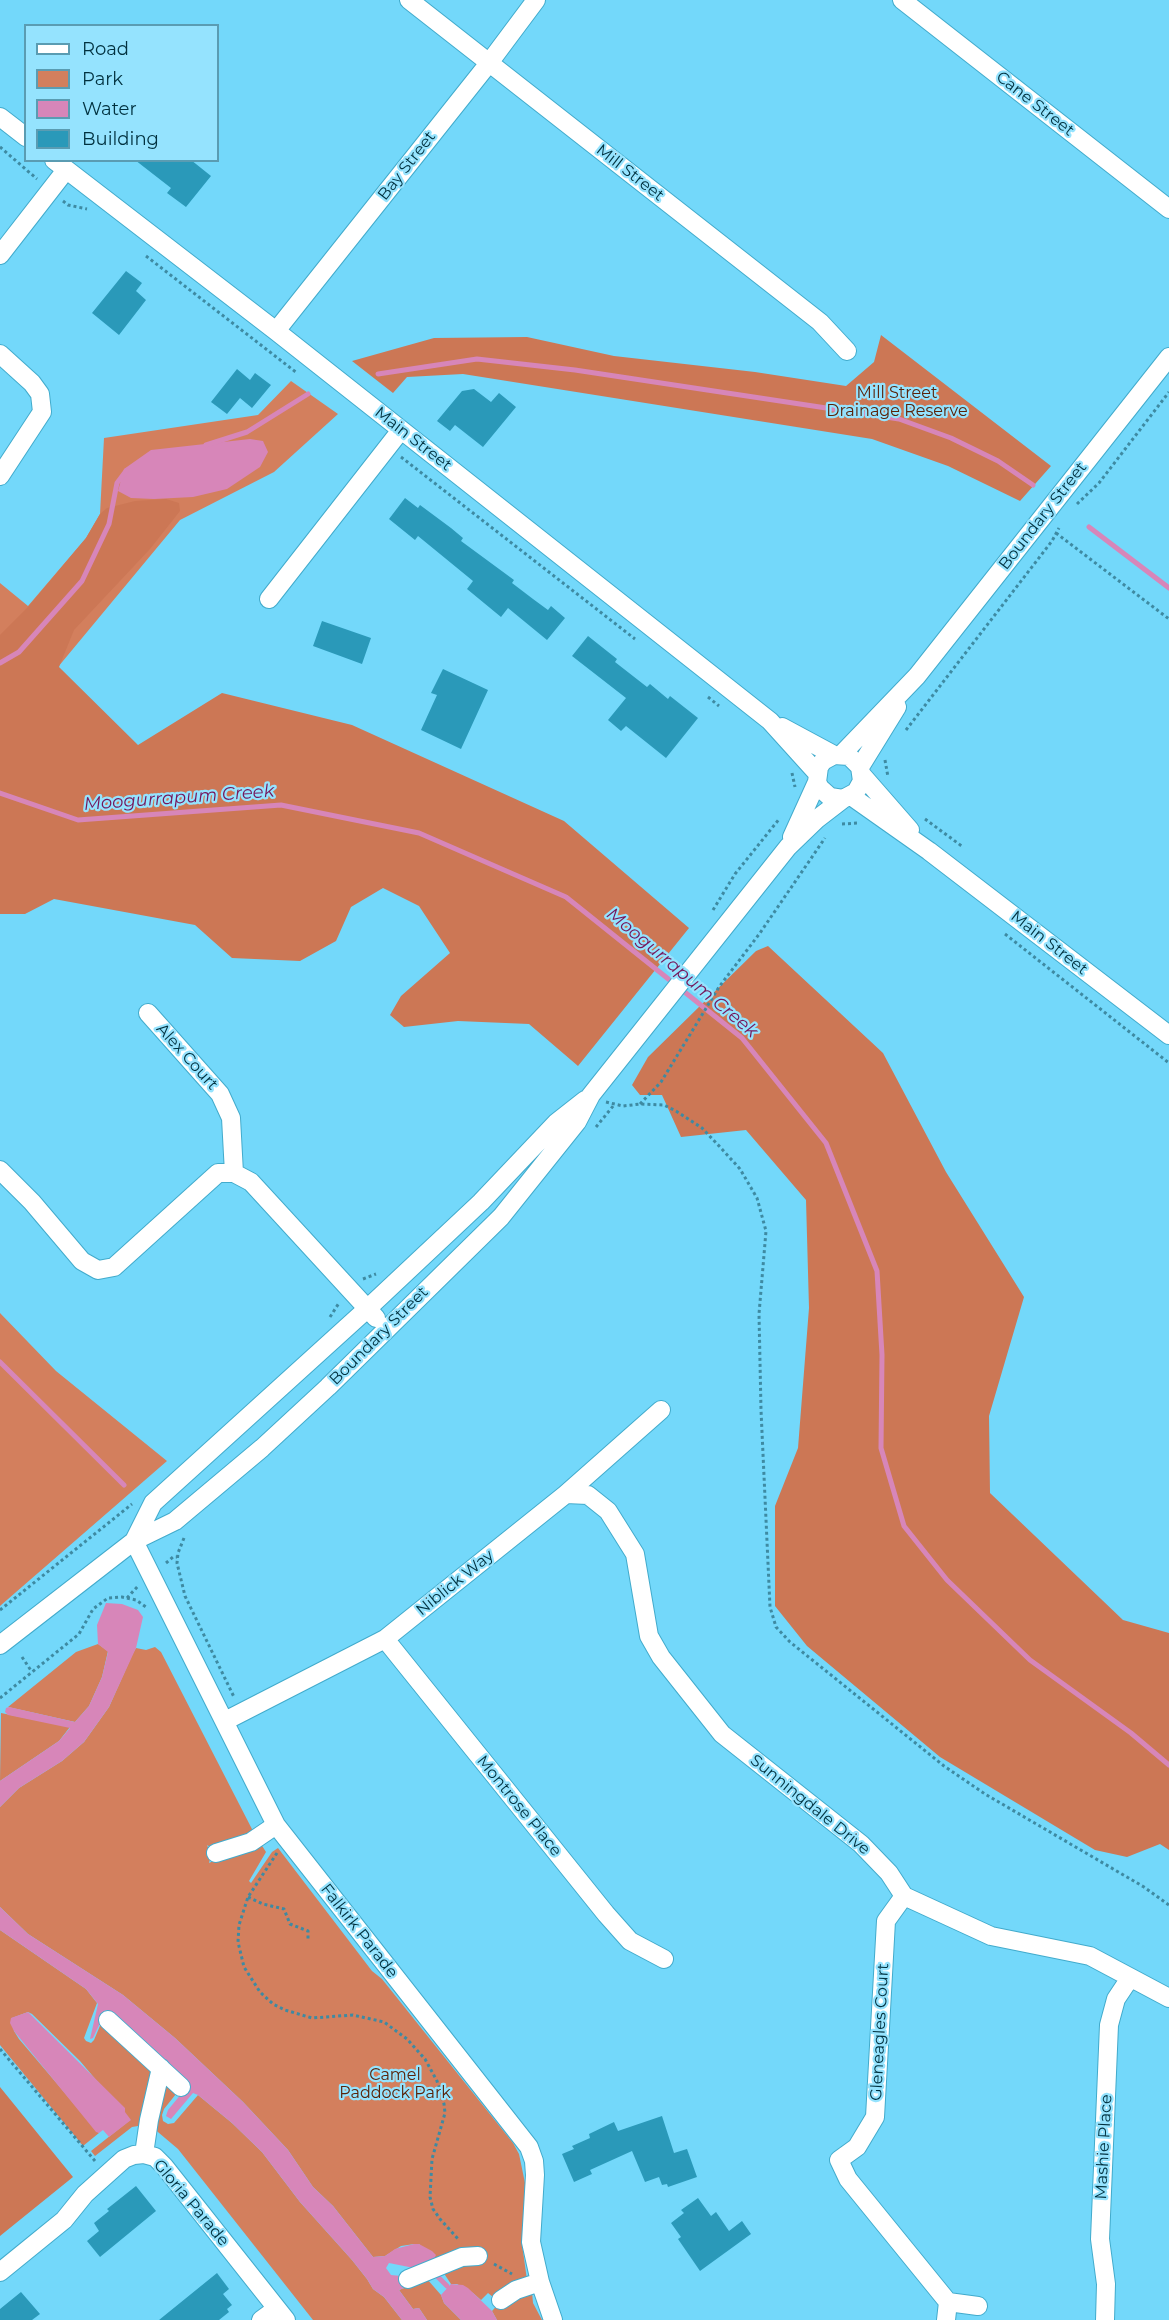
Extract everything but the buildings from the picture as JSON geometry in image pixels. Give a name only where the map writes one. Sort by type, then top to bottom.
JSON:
[{"type":"street","name":"Mill Street","points":[[408,0],[820,322],[847,351]]},
{"type":"street","name":"Bay Street","points":[[276,331],[489,63],[536,0]]},
{"type":"street","name":"Cane Street","points":[[902,0],[1169,209]]},
{"type":"street","points":[[0,117],[24,135]]},
{"type":"street","name":"Main Street","points":[[60,165],[276,331],[770,721],[817,777]]},
{"type":"street","points":[[0,255],[60,165]]},
{"type":"street","points":[[0,354],[32,383],[40,394],[42,412],[0,476]]},
{"type":"street","name":"Boundary Street","points":[[788,847],[823,761],[838,754],[917,676],[1169,357]]},
{"type":"street","points":[[269,599],[401,430]]},
{"type":"street","name":"Boundary Street","points":[[0,1645],[134,1541],[175,1521],[262,1448],[501,1217],[577,1122],[591,1095],[788,847],[817,819],[860,787],[861,771],[917,676]]},
{"type":"street","name":"Main Street","points":[[770,721],[838,754]]},
{"type":"street","points":[[838,754],[849,756],[861,771]]},
{"type":"street","name":"Main Street","points":[[861,771],[929,851]]},
{"type":"street","points":[[817,777],[820,788],[830,797],[847,798]]},
{"type":"street","name":"Main Street","points":[[847,798],[929,851],[1169,1035]]},
{"type":"street","name":"Alex Court","points":[[148,1013],[220,1094],[231,1118],[234,1173]]},
{"type":"street","name":"Boundary Street","points":[[134,1541],[153,1503],[367,1309],[481,1202],[557,1122],[591,1095]]},
{"type":"street","points":[[0,1170],[32,1202],[82,1261],[98,1270],[114,1267],[218,1173],[234,1173],[251,1182],[386,1328]]},
{"type":"street","name":"Niblick Way","points":[[225,1721],[385,1639],[566,1494],[661,1410]]},
{"type":"street","name":"Sunningdale Drive","points":[[566,1494],[588,1495],[608,1511],[635,1554],[649,1636],[722,1734],[861,1844],[889,1873],[904,1896]]},
{"type":"street","name":"Falkirk Parade","points":[[134,1541],[225,1721],[270,1830],[529,2147],[534,2161],[535,2175],[531,2242],[533,2284],[553,2320]]},
{"type":"street","name":"Montrose Place","points":[[385,1639],[606,1914],[630,1941],[664,1959]]},
{"type":"street","points":[[216,1853],[251,1842],[270,1830]]},
{"type":"street","points":[[904,1896],[991,1936],[1090,1956],[1169,1998]]},
{"type":"street","name":"Gleneagles Court","points":[[904,1896],[886,1921],[875,2117],[857,2147],[839,2160],[848,2179],[947,2311]]},
{"type":"street","name":"Mashie Place","points":[[1105,2320],[1106,2284],[1100,2239],[1109,2025],[1116,1999],[1130,1978]]},
{"type":"street","points":[[108,2020],[181,2087]]},
{"type":"street","points":[[144,2154],[161,2068]]},
{"type":"street","name":"Gloria Parade","points":[[0,2272],[64,2220],[85,2194],[124,2159],[144,2154],[155,2157],[164,2166],[281,2314]]},
{"type":"street","points":[[408,2279],[444,2263],[478,2256]]},
{"type":"street","points":[[501,2300],[533,2284]]},
{"type":"street","points":[[947,2311],[978,2306]]},
{"type":"street","points":[[261,2320],[281,2314]]},
{"type":"path","points":[[0,147],[38,180]]},
{"type":"path","points":[[61,200],[68,205],[91,211]]},
{"type":"path","points":[[142,253],[302,376]]},
{"type":"path","points":[[1072,508],[1099,483],[1169,392]]},
{"type":"path","points":[[388,446],[630,637],[639,641]]},
{"type":"path","points":[[1039,521],[1169,619]]},
{"type":"path","points":[[903,734],[1057,534],[1060,523]]},
{"type":"path","points":[[708,697],[722,708]]},
{"type":"path","points":[[889,752],[884,761],[890,782]]},
{"type":"path","points":[[785,764],[792,773],[797,794]]},
{"type":"path","points":[[711,914],[735,874],[782,816]]},
{"type":"path","points":[[923,818],[963,847]]},
{"type":"path","points":[[839,825],[859,823],[867,827]]},
{"type":"path","points":[[640,1104],[662,1083],[719,987],[760,933],[830,832]]},
{"type":"path","points":[[1003,933],[1169,1063]]},
{"type":"path","points":[[591,1095],[614,1105],[664,1106],[702,1128],[740,1168],[757,1198],[766,1231],[759,1314],[761,1398],[770,1607],[776,1628],[790,1642],[944,1766],[985,1794],[1144,1887],[1169,1905]]},
{"type":"path","points":[[592,1133],[614,1105]]},
{"type":"path","points":[[366,1277],[378,1274]]},
{"type":"path","points":[[187,1535],[180,1546],[177,1563],[185,1596],[231,1690]]},
{"type":"path","points":[[0,1698],[79,1634],[93,1609],[108,1598],[122,1597],[136,1600],[152,1615]]},
{"type":"path","points":[[22,1657],[32,1672]]},
{"type":"path","points":[[270,1830],[277,1853],[248,1897],[239,1925],[238,1942],[244,1967],[260,1992],[273,2004],[298,2016],[318,2018],[353,2015],[384,2022],[407,2039],[432,2070],[441,2092],[445,2113],[432,2159],[429,2185],[430,2197],[440,2219],[478,2256],[533,2284]]},
{"type":"path","points":[[248,1897],[263,1904],[284,1909],[291,1924],[308,1931],[308,1939]]},
{"type":"green space","name":"Mill Street Drainage Reserve","points":[[881,335],[1051,466],[1020,501],[948,466],[872,439],[463,374],[407,377],[393,393],[352,361],[434,338],[527,337],[614,356],[755,372],[846,386],[874,362]]},
{"type":"green space","points":[[291,381],[338,414],[274,472],[180,520],[58,667],[0,731],[0,583],[28,606],[86,538],[100,514],[104,438],[258,415]]},
{"type":"green space","points":[[166,499],[179,503],[180,511],[150,549],[74,630],[59,667],[138,745],[222,693],[352,725],[564,821],[689,928],[578,1066],[529,1024],[458,1021],[404,1027],[390,1015],[401,996],[450,953],[419,906],[383,888],[351,907],[336,941],[300,961],[232,958],[195,925],[54,899],[25,914],[0,914],[0,635],[28,607],[86,538],[100,514],[107,508],[135,501]]},
{"type":"green space","points":[[768,946],[883,1053],[946,1172],[1024,1297],[989,1416],[990,1493],[1123,1620],[1169,1633],[1169,1850],[1160,1844],[1127,1857],[1095,1850],[940,1757],[807,1646],[775,1606],[775,1506],[798,1448],[809,1308],[806,1200],[746,1130],[681,1137],[662,1095],[640,1095],[632,1085],[648,1057],[756,951]]},
{"type":"green space","points":[[0,1313],[56,1371],[167,1461],[0,1606]]},
{"type":"green space","points":[[98,1644],[108,1651],[102,1677],[89,1706],[75,1722],[8,1707],[76,1652]]},
{"type":"green space","name":"Camel Paddock Park","points":[[155,1647],[161,1652],[254,1833],[210,1847],[207,1845],[211,1855],[209,1863],[259,1841],[266,1852],[249,1881],[251,1883],[272,1852],[278,1848],[372,1971],[382,1979],[513,2143],[519,2154],[525,2183],[522,2244],[527,2280],[502,2288],[493,2297],[488,2293],[481,2300],[457,2284],[451,2284],[443,2272],[448,2266],[482,2265],[463,2254],[435,2262],[419,2244],[414,2244],[401,2246],[385,2256],[373,2257],[333,2206],[313,2187],[288,2150],[243,2102],[175,2038],[123,1995],[28,1934],[0,1907],[0,1807],[19,1788],[62,1761],[84,1742],[109,1707],[136,1648],[146,1650]]},
{"type":"green space","points":[[1,1713],[70,1727],[59,1741],[0,1781]]},
{"type":"green space","points":[[0,1930],[86,1989],[97,2003],[84,2038],[86,2041],[91,2043],[94,2040],[102,2021],[152,2070],[144,2125],[132,2127],[95,2156],[91,2151],[130,2120],[80,2061],[32,2014],[28,2012],[12,2018],[14,2031],[19,2039],[99,2133],[83,2146],[0,2045]]},
{"type":"green space","points":[[168,2082],[180,2089],[164,2109],[163,2121],[168,2124],[174,2123],[198,2095],[232,2123],[262,2152],[300,2202],[402,2320],[313,2320],[178,2149],[152,2127],[161,2091]]},
{"type":"green space","points":[[0,2087],[73,2177],[0,2236]]},
{"type":"green space","points":[[427,2279],[441,2295],[444,2303],[461,2320],[427,2320],[419,2308],[413,2309],[399,2290]]},
{"type":"green space","points":[[532,2292],[533,2303],[542,2320],[497,2320],[492,2311],[504,2298]]},
{"type":"water","points":[[250,439],[263,441],[268,452],[260,467],[227,489],[193,497],[154,499],[131,498],[118,491],[124,469],[151,450]]},
{"type":"water","points":[[106,1603],[122,1604],[138,1610],[143,1617],[136,1648],[109,1707],[84,1742],[62,1761],[19,1788],[0,1807],[0,1781],[59,1741],[70,1728],[8,1715],[5,1712],[6,1708],[75,1722],[89,1706],[102,1677],[108,1652],[98,1644],[97,1625]]},
{"type":"water","points":[[0,1907],[28,1934],[123,1995],[175,2038],[243,2102],[288,2150],[313,2187],[333,2206],[373,2257],[385,2256],[395,2249],[414,2244],[419,2244],[432,2251],[436,2255],[434,2259],[419,2269],[389,2263],[386,2268],[391,2275],[401,2276],[407,2287],[399,2290],[413,2309],[419,2308],[427,2320],[402,2320],[300,2202],[262,2152],[198,2095],[193,2093],[171,2119],[166,2116],[168,2110],[186,2088],[106,2010],[93,2038],[90,2039],[98,2004],[86,1989],[0,1930]]},
{"type":"water","points":[[28,2012],[125,2108],[131,2120],[109,2137],[103,2130],[96,2132],[14,2031],[10,2023],[11,2018]]},
{"type":"water","points":[[451,2284],[468,2288],[492,2311],[497,2320],[461,2320],[444,2303],[441,2295]]},
{"type":"waterway","points":[[378,374],[477,359],[575,370],[899,419],[951,438],[998,461],[1033,485]]},
{"type":"waterway","points":[[206,445],[247,432],[308,394]]},
{"type":"waterway","points":[[0,663],[19,652],[82,581],[109,524],[117,483],[126,471]]},
{"type":"waterway","points":[[1089,527],[1169,588]]},
{"type":"waterway","name":"Moogurrapum Creek","points":[[0,793],[78,820],[281,805],[419,833],[566,897],[742,1038],[826,1143],[877,1271],[882,1355],[881,1448],[904,1526],[947,1580],[1030,1660],[1131,1733],[1169,1765]]},
{"type":"waterway","points":[[0,1362],[124,1485]]},
{"type":"waterway","points":[[434,2273],[447,2286]]}]
